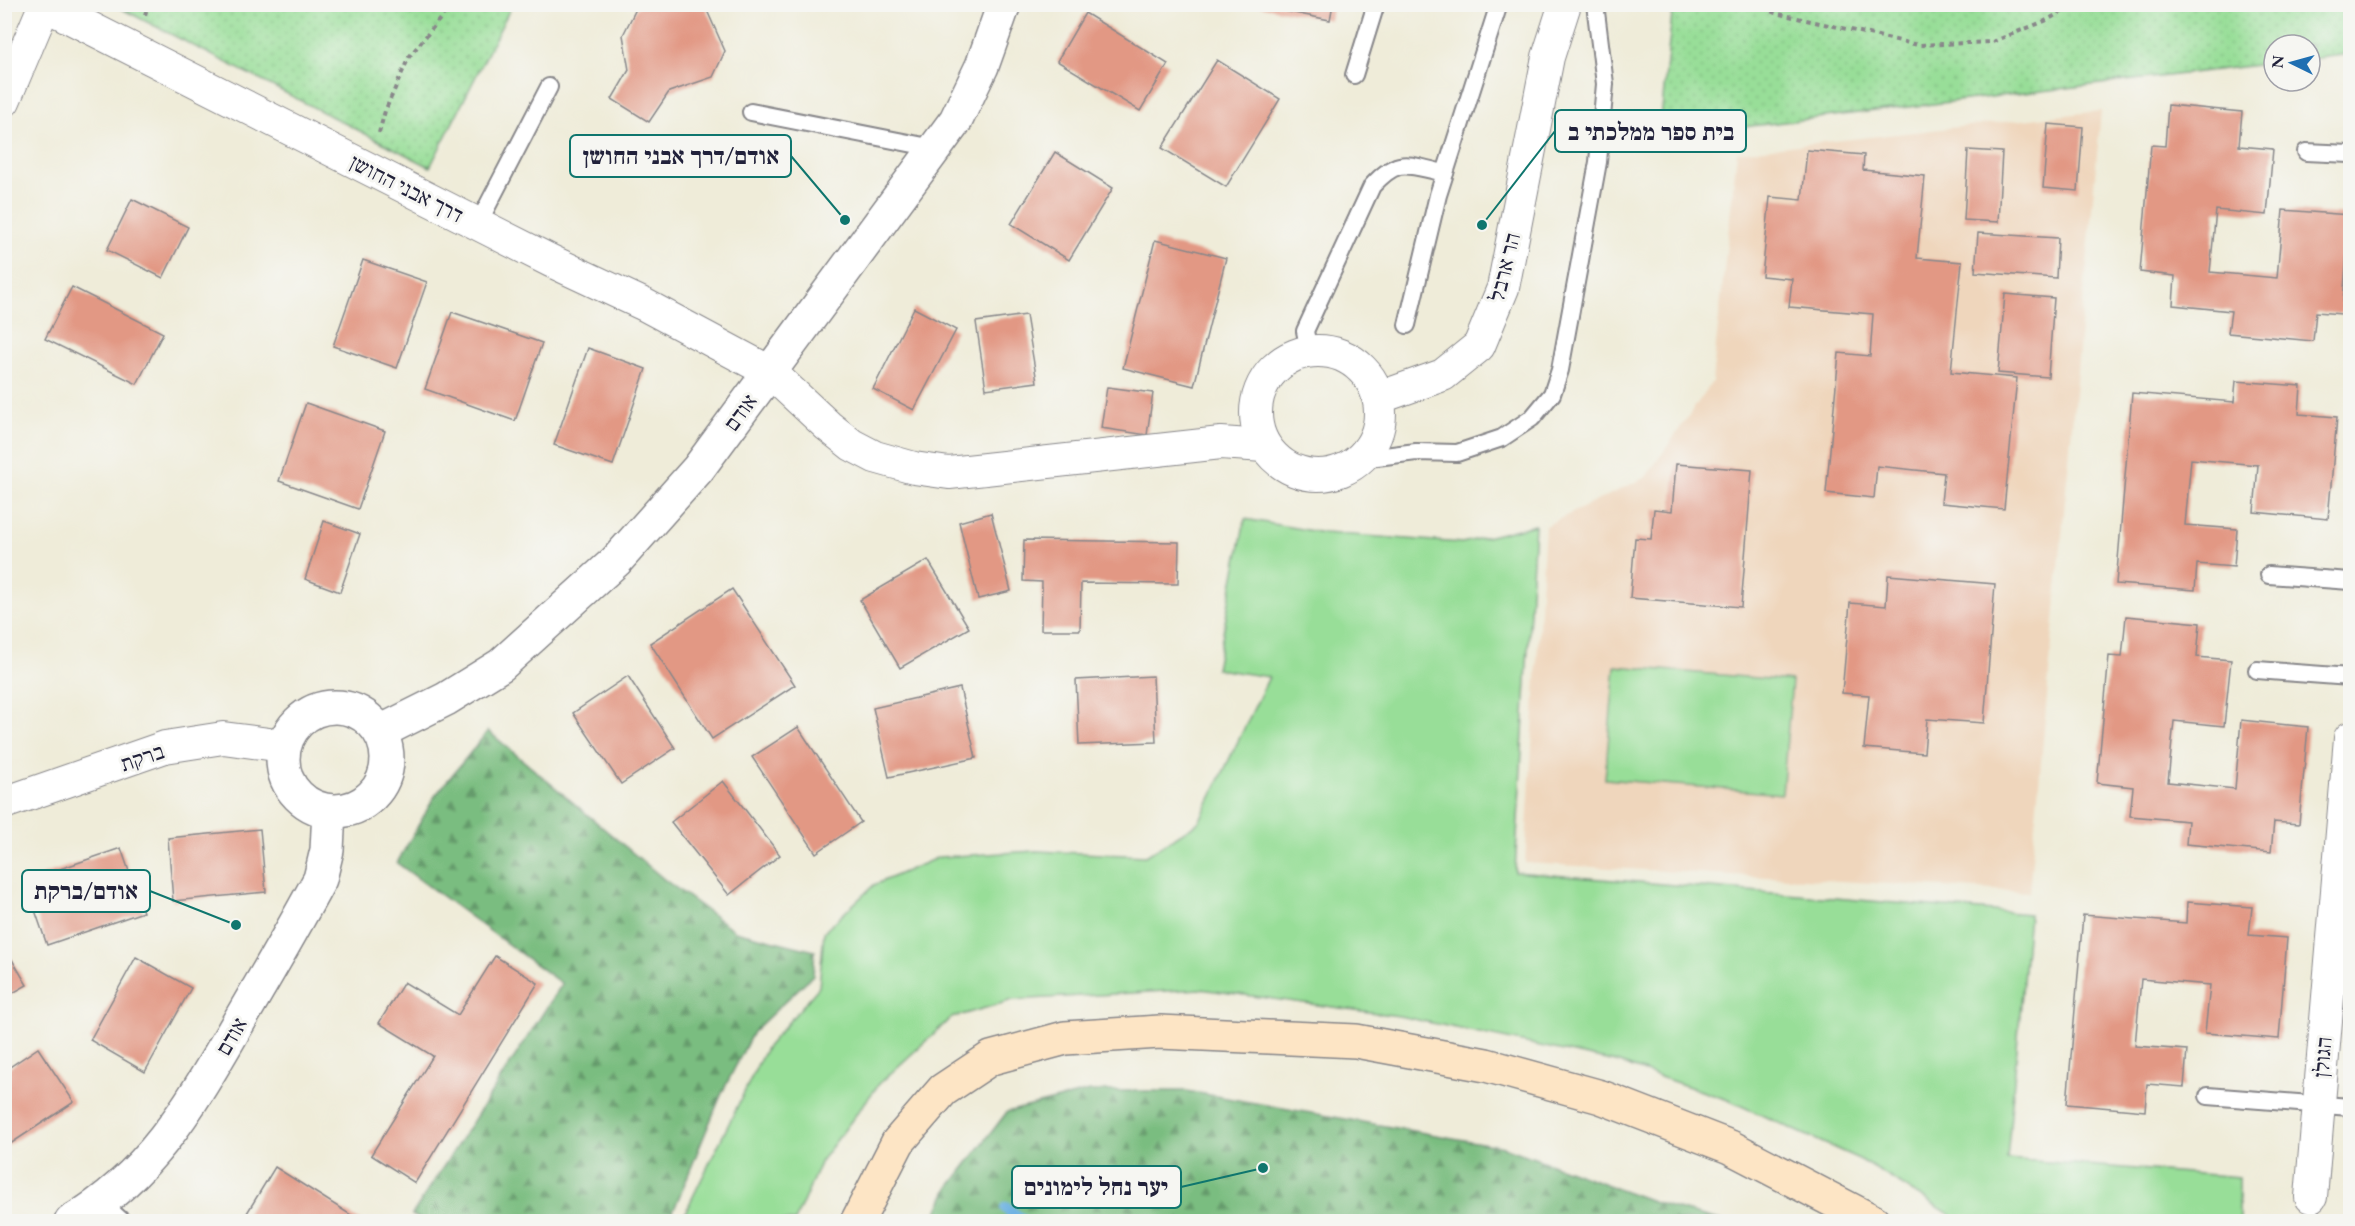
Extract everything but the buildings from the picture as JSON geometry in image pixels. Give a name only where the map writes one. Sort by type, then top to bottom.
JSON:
[{"type":"main road","points":[[857,1221],[898,1142],[943,1090],[991,1058],[1065,1038],[1160,1032],[1356,1041],[1486,1065],[1601,1097],[1730,1147],[1874,1221]]},
{"type":"street","name":"אודם","points":[[380,732],[446,699],[501,665],[616,561],[699,469],[956,120],[1004,4]]},
{"type":"street","name":"הר ארבל","points":[[1378,398],[1443,375],[1479,346],[1503,288],[1545,69],[1565,4]]},
{"type":"street","name":"דרך אבני החושן","points":[[44,5],[478,224],[645,305],[770,372],[852,445],[875,457],[914,468],[949,473],[1221,443],[1264,446]]},
{"type":"street","points":[[4,102],[44,5]]},
{"type":"street","points":[[1309,351],[1330,352],[1344,357],[1362,369],[1378,398],[1380,421],[1374,441],[1361,459],[1332,474],[1311,476],[1290,470],[1278,462],[1264,446],[1256,426],[1256,404],[1263,383],[1271,372],[1288,358],[1309,351]]},
{"type":"street","points":[[336,706],[353,710],[368,719],[380,732],[386,748],[387,764],[383,780],[373,794],[360,804],[345,810],[329,811],[312,806],[298,796],[288,781],[282,764],[284,746],[291,730],[303,717],[319,709],[336,706]]},
{"type":"street","name":"ברקת","points":[[4,803],[165,747],[223,738],[284,746]]},
{"type":"street","name":"הגולן","points":[[2311,1197],[2317,1105],[2350,738]]},
{"type":"street","name":"אודם","points":[[71,1221],[113,1212],[196,1095],[320,879],[327,850],[329,811]]},
{"type":"lane","points":[[1354,75],[1376,4]]},
{"type":"lane","points":[[1407,326],[1445,173],[1499,4]]},
{"type":"lane","points":[[1361,459],[1416,452],[1457,453],[1491,442],[1502,438],[1532,418],[1552,394],[1560,370],[1598,162],[1605,84],[1595,4]]},
{"type":"lane","points":[[478,224],[549,87]]},
{"type":"lane","points":[[751,112],[934,148]]},
{"type":"lane","points":[[2306,152],[2350,154]]},
{"type":"lane","points":[[1309,351],[1305,331],[1372,186],[1388,169],[1403,165],[1445,173]]},
{"type":"lane","points":[[2269,575],[2350,581]]},
{"type":"lane","points":[[2257,670],[2350,677]]},
{"type":"lane","points":[[2208,1096],[2350,1107]]},
{"type":"path","points":[[368,168],[385,111],[409,57],[452,4]]},
{"type":"path","points":[[1755,4],[1775,13],[1918,45],[1992,42],[2045,21],[2076,4]]},
{"type":"shaded area","points":[[2101,111],[2029,892],[1525,863],[1545,526],[1646,477],[1712,382],[1737,152]]},
{"type":"green space","points":[[114,5],[512,5],[430,167]]},
{"type":"green space","points":[[1673,5],[2350,5],[2350,54],[2322,58],[2322,33],[2262,33],[2262,64],[1659,137]]},
{"type":"green space","points":[[1245,519],[1324,533],[1462,543],[1535,525],[1515,872],[2029,914],[2007,1159],[2239,1177],[2239,1221],[1961,1221],[1861,1160],[1728,1100],[1616,1062],[1399,1016],[1200,989],[1013,1000],[951,1018],[879,1084],[821,1161],[795,1221],[681,1221],[766,1048],[819,987],[824,932],[874,885],[939,857],[1036,851],[1146,856],[1199,822],[1269,677],[1216,669]]},
{"type":"green space","points":[[1615,666],[1792,681],[1782,794],[1605,779]]},
{"type":"green space","points":[[488,731],[665,880],[735,931],[815,951],[813,975],[753,1032],[721,1095],[675,1207],[667,1221],[426,1222],[412,1215],[562,984],[397,863],[435,796]]},
{"type":"green space","points":[[1090,1091],[1187,1091],[1504,1147],[1666,1206],[1722,1221],[933,1221],[947,1190],[1007,1112]]},
{"type":"waterway","points":[[1006,1208],[1025,1222]]},
{"type":"place","name":"אודם/דרך אבני החושן","points":[[845,220]]},
{"type":"place","name":"בית ספר ממלכתי ב","points":[[1482,225]]},
{"type":"place","name":"אודם/ברקת","points":[[236,925]]},
{"type":"place","name":"יער נחל לימונים","points":[[1263,1168]]}]
